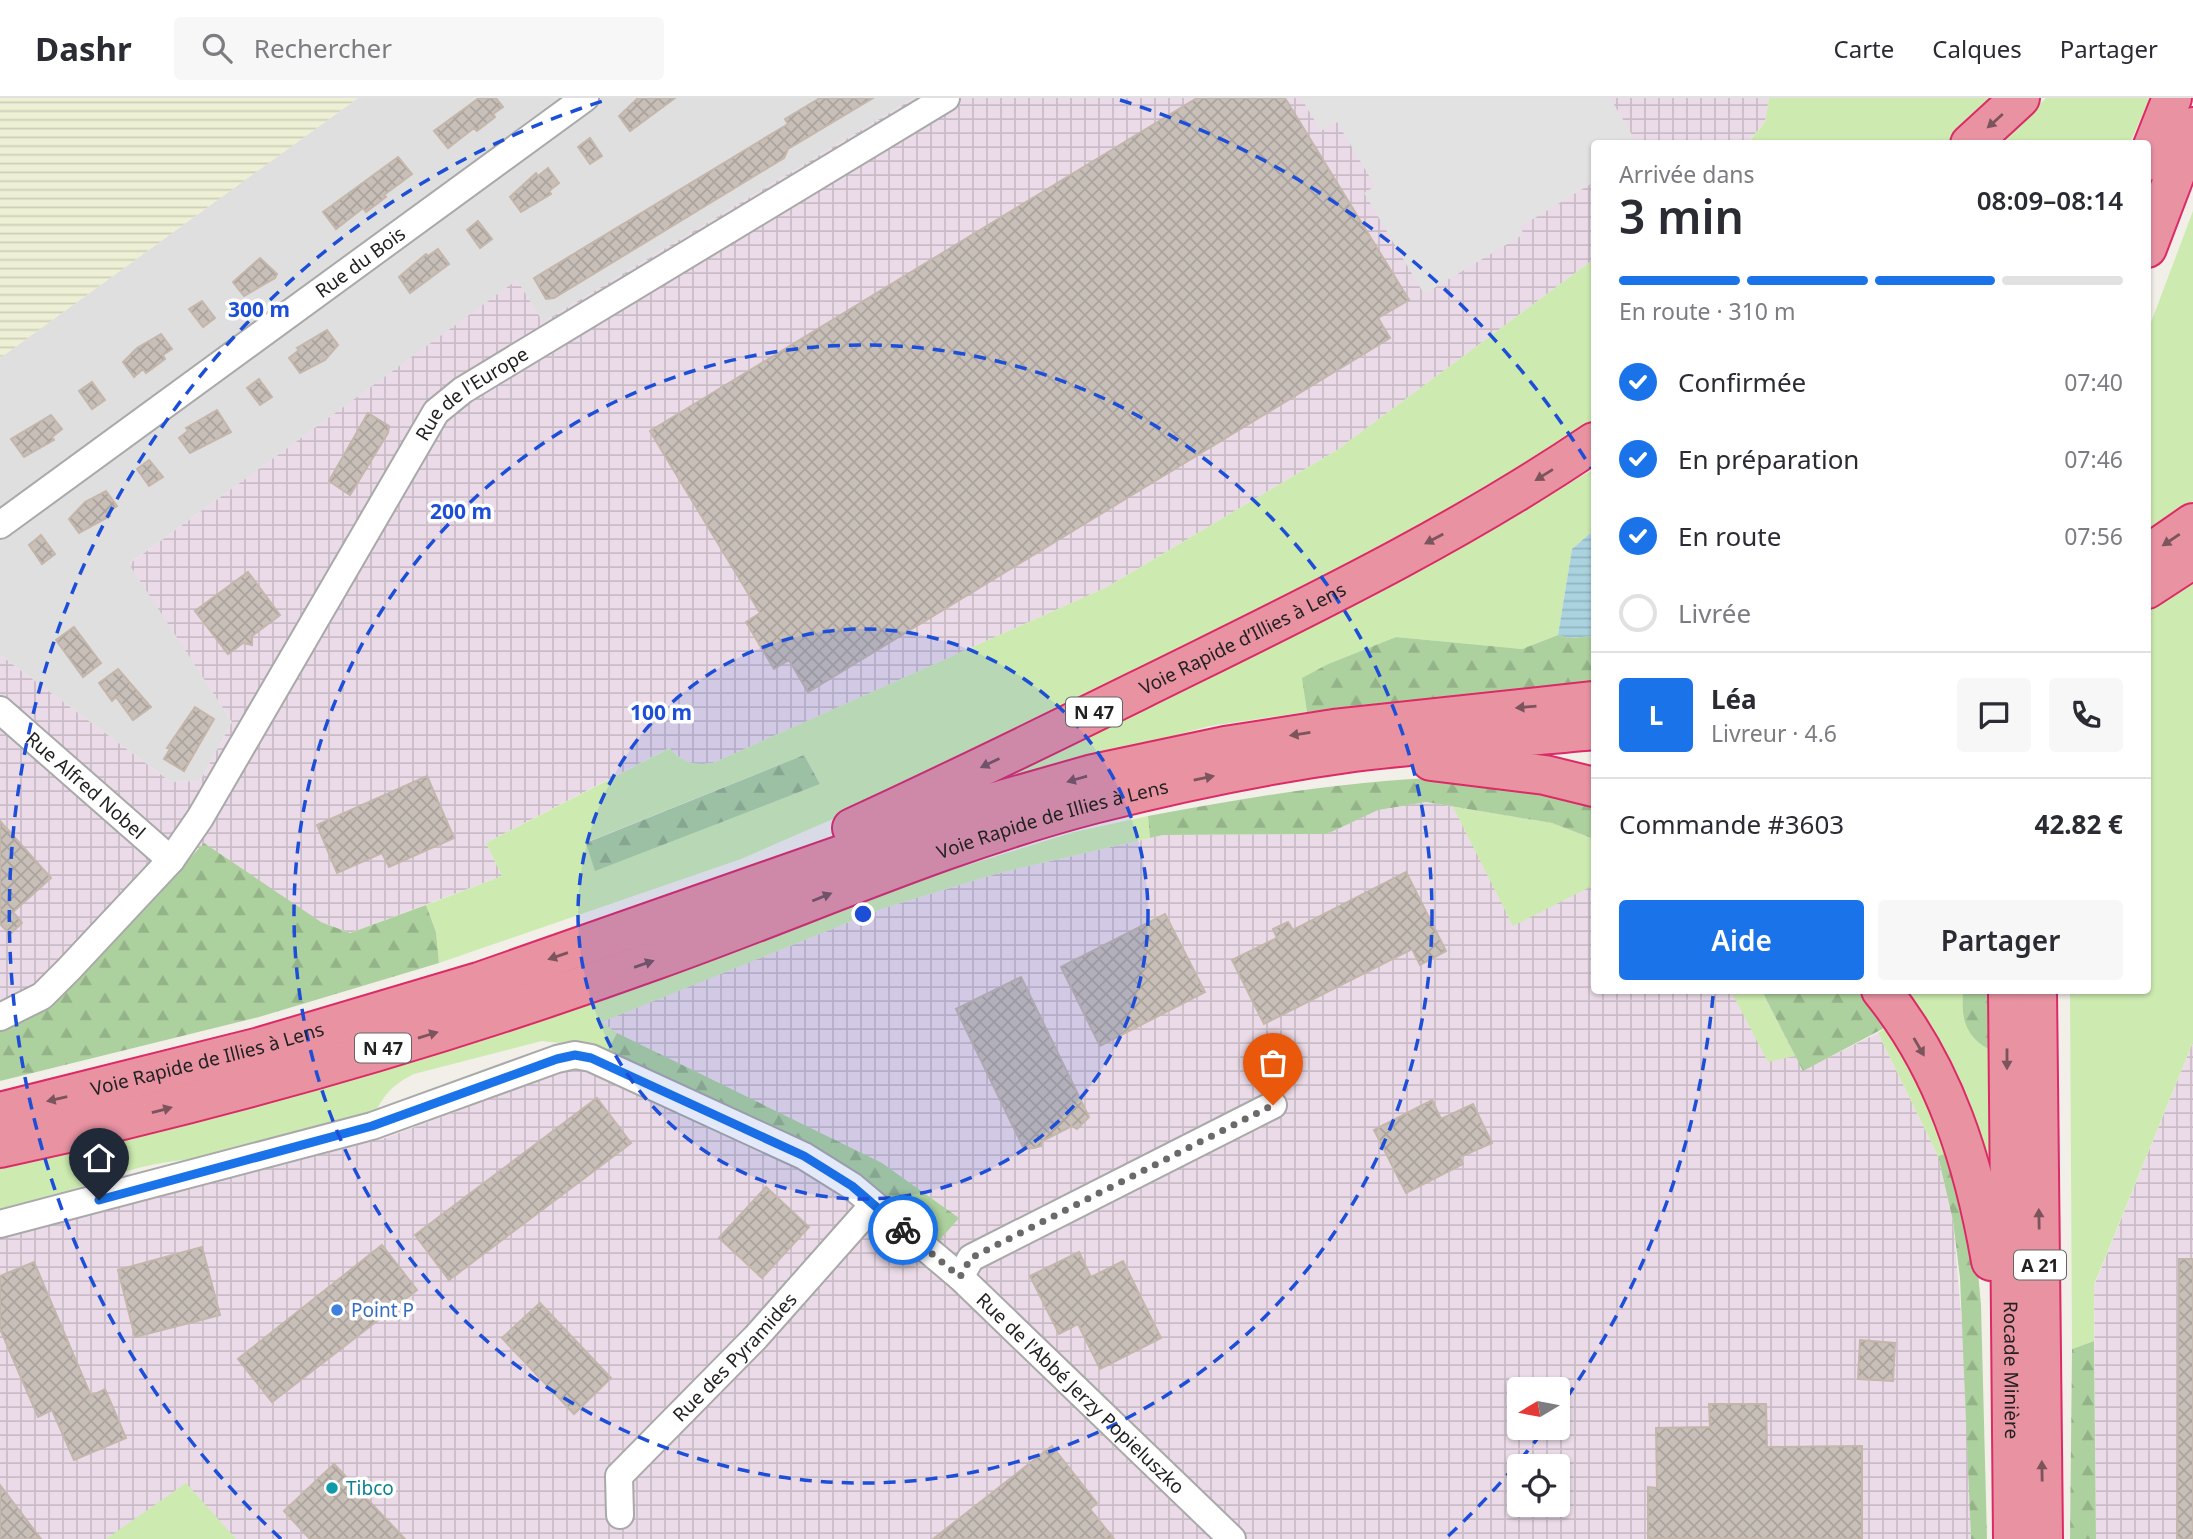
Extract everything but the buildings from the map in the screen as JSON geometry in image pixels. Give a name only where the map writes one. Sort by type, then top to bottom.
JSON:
[{"type":"highway","points":[[1974,140],[2020,98]]},
{"type":"highway","points":[[2151,152],[2172,98]]},
{"type":"highway","points":[[2151,237],[2193,127]]},
{"type":"highway","points":[[2151,247],[2193,174]]},
{"type":"highway","name":"Voie Rapide d’Illies à Lens","points":[[692,909],[733,878],[897,808],[1299,610],[1494,506],[1591,444]]},
{"type":"highway","points":[[2166,568],[2193,523]]},
{"type":"highway","name":"Voie Rapide de Illies à Lens","points":[[0,1112],[161,1073],[332,1026],[539,962],[984,805],[1093,774],[1225,746],[1334,729],[1591,701]]},
{"type":"highway","name":"N 47","points":[[1356,752],[1591,730]]},
{"type":"highway","points":[[1356,752],[1545,775],[1591,786]]},
{"type":"highway","name":"Voie Rapide de Illies à Lens","points":[[0,1148],[145,1115],[342,1061],[574,988],[979,838],[1090,805],[1198,780],[1356,752]]},
{"type":"highway","points":[[1884,994],[1936,1077],[1964,1143],[1976,1181],[1992,1265],[2000,1431],[2013,1497]]},
{"type":"highway","name":"Rocade Minière","points":[[2008,994],[2014,1539]]},
{"type":"highway","name":"Rocade Minière","points":[[2037,994],[2043,1539]]},
{"type":"street","name":"Rue du Bois","points":[[0,524],[130,433],[585,98]]},
{"type":"street","name":"Rue de l'Europe","points":[[0,1017],[41,996],[171,860],[200,818],[436,412],[463,390],[946,98]]},
{"type":"street","name":"Rue Alfred Nobel","points":[[0,710],[171,860]]},
{"type":"street","name":"Rue de l'Abbé Jerzy Popieluszko","points":[[0,1224],[153,1186],[372,1126],[557,1059],[575,1055],[591,1058],[804,1156],[852,1186],[960,1277],[1232,1539]]},
{"type":"street","points":[[960,1277],[971,1258],[1273,1105]]},
{"type":"street","name":"Rue des Pyramides","points":[[620,1515],[619,1476],[756,1337],[873,1205]]},
{"type":"shaded area","points":[[358,98],[914,98],[543,322],[517,281],[130,563],[232,722],[200,781],[171,782],[0,655],[0,358]]},
{"type":"shaded area","points":[[914,98],[1769,98],[1765,122],[1750,140],[1591,140],[1591,261],[1337,450],[1107,587],[713,763],[696,765],[684,761],[669,748],[486,843],[502,876],[350,933],[321,922],[78,979],[50,1008],[0,1030],[0,655],[171,782],[200,781],[232,722],[129,564],[517,280],[543,322]]},
{"type":"shaded area","points":[[1301,98],[1610,98],[1635,140],[1591,140],[1591,184],[1520,227],[1524,234],[1424,294],[1364,193],[1375,186],[1337,122],[1321,131]]},
{"type":"shaded area","points":[[1426,802],[1552,823],[1591,838],[1591,994],[1764,994],[1803,1070],[1878,1033],[1938,1156],[1953,1221],[1964,1348],[1971,1539],[0,1539],[0,1238],[385,1138],[570,1069],[601,1022],[884,908],[999,873],[1163,835],[1327,834],[1378,809]]},
{"type":"shaded area","points":[[2193,1042],[2193,1539],[2096,1539],[2094,1286]]},
{"type":"green space","points":[[0,98],[358,98],[0,358]]},
{"type":"green space","points":[[1769,98],[1999,98],[1951,140],[1750,140],[1765,122]]},
{"type":"green space","points":[[2046,98],[2150,98],[2131,140],[2006,140]]},
{"type":"green space","points":[[2193,211],[2193,501],[2151,534],[2151,322]]},
{"type":"green space","points":[[1591,261],[1591,425],[1486,491],[1129,677],[895,792],[741,859],[439,963],[436,932],[426,905],[502,876],[486,843],[670,748],[688,762],[713,763],[1107,587],[1337,450]],"holes":[[[804,755],[820,784],[595,870],[587,842]]]},
{"type":"green space","points":[[1591,471],[1591,533],[1572,549],[1558,635],[1522,649],[1396,637],[1328,664],[1303,678],[1307,712],[1210,726],[991,785],[1002,771],[1374,596]]},
{"type":"green space","points":[[2193,580],[2193,1042],[2094,1285],[2094,1341],[2072,1349],[2070,994],[2151,994],[2151,606]]},
{"type":"green space","points":[[1558,635],[1569,638],[1591,636],[1591,683],[1307,712],[1302,678],[1328,664],[1396,637],[1522,649]]},
{"type":"green space","points":[[804,755],[820,784],[595,871],[586,843]]},
{"type":"green space","points":[[1454,777],[1591,800],[1591,838],[1552,823],[1426,802],[1378,810],[1327,834],[1163,835],[1150,838],[1148,816],[1300,790]]},
{"type":"green space","points":[[1453,807],[1552,823],[1591,838],[1591,887],[1513,926]]},
{"type":"green space","points":[[1148,816],[1150,838],[999,873],[884,908],[602,1022],[617,1033],[606,1054],[585,1046],[542,1041],[414,1074],[391,1090],[375,1113],[245,1150],[142,1167],[0,1213],[0,1166],[1074,832]]},
{"type":"green space","points":[[204,843],[321,922],[350,933],[426,905],[436,932],[439,963],[259,1017],[0,1081],[0,1030],[50,1008]]},
{"type":"green space","points":[[1733,994],[1764,994],[1795,1056],[1768,1062]]},
{"type":"green space","points":[[1764,994],[1866,994],[1890,1025],[1803,1071]]},
{"type":"green space","points":[[1895,994],[1963,994],[1964,1017],[1969,1031],[1988,1049],[1989,1181]]},
{"type":"green space","points":[[1963,994],[1989,994],[1988,1049],[1969,1031],[1963,1009]]},
{"type":"green space","points":[[1890,1025],[1953,1151],[1938,1156],[1878,1033]]},
{"type":"green space","points":[[617,1033],[882,1163],[959,1218],[938,1242],[606,1054]]},
{"type":"green space","points":[[1953,1151],[1974,1228],[1981,1305],[1987,1539],[1971,1539],[1960,1278],[1953,1221],[1938,1156]]},
{"type":"green space","points":[[2094,1341],[2096,1539],[2070,1539],[2072,1349]]},
{"type":"green space","points":[[186,1483],[236,1539],[106,1539]]},
{"type":"water","points":[[1591,533],[1591,636],[1569,638],[1558,635],[1572,549]]},
{"type":"way so far","points":[[903,1230],[960,1277],[971,1258],[1273,1105]]},
{"type":"place","name":"Point P","points":[[337,1310]]},
{"type":"place","name":"Tibco","points":[[332,1488]]},
{"type":"route","points":[[99,1200],[372,1126],[557,1059],[575,1055],[591,1058],[804,1156],[852,1186],[903,1230]]}]
